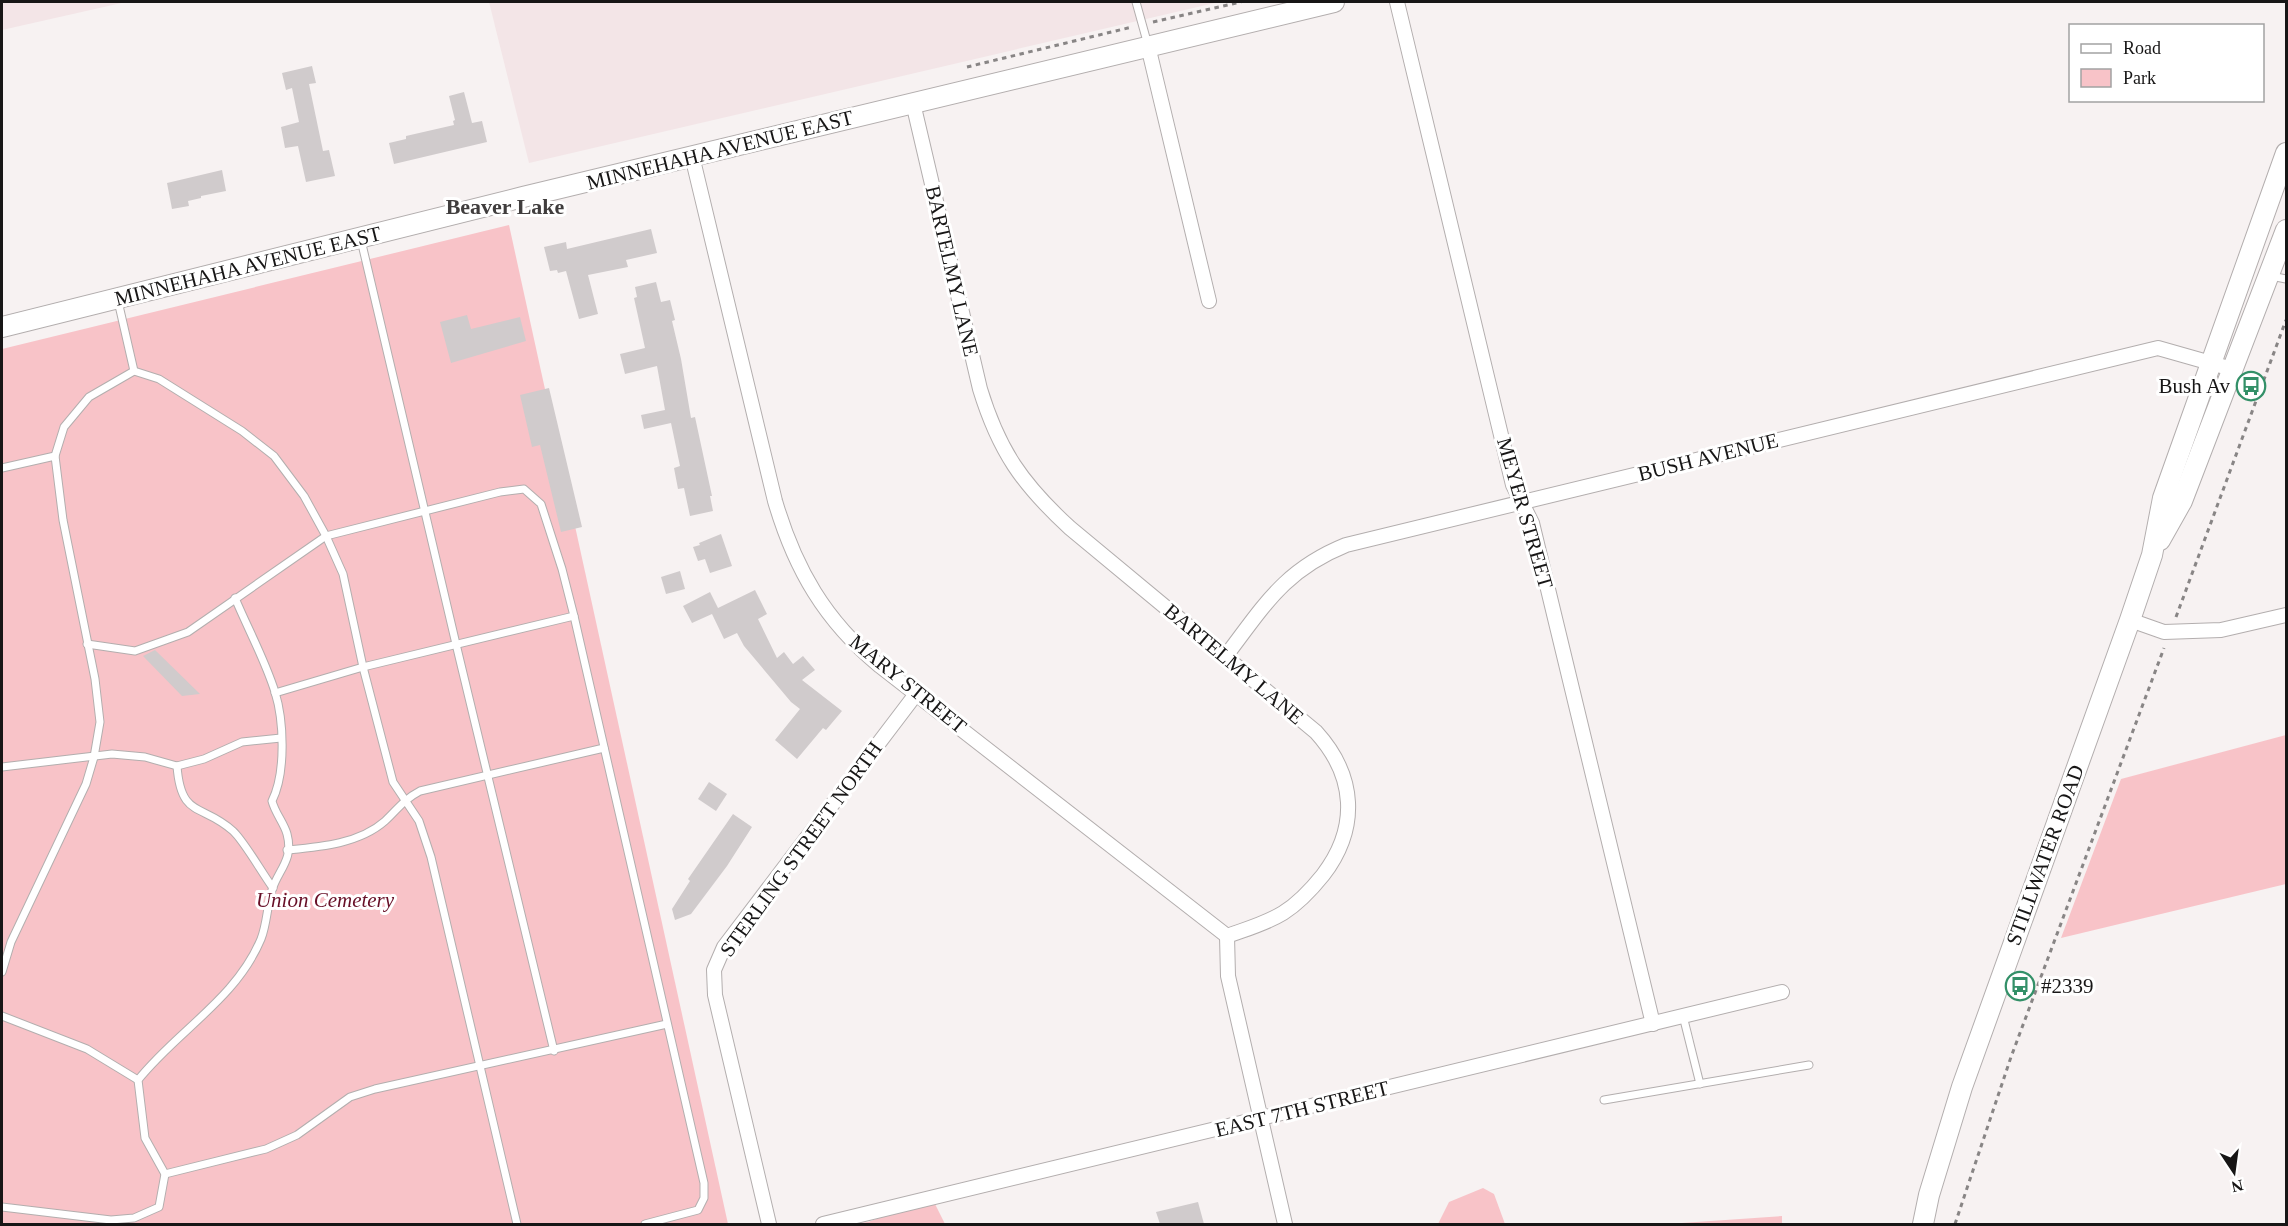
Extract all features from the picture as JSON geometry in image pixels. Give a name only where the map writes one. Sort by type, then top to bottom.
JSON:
[{"type":"main road","name":"MINNEHAHA AVENUE EAST","points":[[2,327],[692,156],[1334,2]]},
{"type":"main road","name":"STILLWATER ROAD","points":[[1923,1224],[1929,1195],[1962,1087],[2130,620],[2152,555],[2163,498],[2286,153]]},
{"type":"main road","name":"STILLWATER ROAD","points":[[2152,555],[2182,501],[2232,369],[2278,277],[2286,230]]},
{"type":"street","name":"MEYER STREET","points":[[1397,2],[1514,485],[1532,524],[1653,1024]]},
{"type":"street","points":[[1148,46],[1209,301]]},
{"type":"street","name":"BARTELMY LANE","points":[[913,103],[980,389],[989,420],[1020,477],[1041,502],[1317,732],[1329,746],[1346,781],[1348,820],[1344,839],[1336,856],[1312,889],[1298,902],[1269,920],[1227,936]]},
{"type":"street","name":"MARY STREET","points":[[692,156],[775,501],[786,538],[802,573],[822,606],[847,636],[870,658],[1227,936]]},
{"type":"street","name":"BUSH AVENUE","points":[[1225,657],[1281,585],[1300,568],[1346,545],[2158,348],[2232,369]]},
{"type":"street","points":[[2130,620],[2170,632],[2221,630],[2286,615]]},
{"type":"street","name":"STERLING STREET NORTH","points":[[769,1224],[715,994],[714,970],[724,947],[916,694]]},
{"type":"street","points":[[1227,936],[1228,976],[1285,1224]]},
{"type":"street","name":"EAST 7TH STREET","points":[[823,1224],[1782,992]]},
{"type":"lane","points":[[1136,2],[1148,46]]},
{"type":"lane","points":[[360,238],[554,1051]]},
{"type":"lane","points":[[117,298],[134,371]]},
{"type":"lane","points":[[2,972],[11,942],[86,784],[94,758],[99,722],[95,679],[63,520],[55,456],[64,427],[89,397],[134,371],[159,379],[242,431],[274,456],[304,496],[326,536],[343,574],[363,667],[393,782],[419,821],[431,857],[517,1224]]},
{"type":"lane","points":[[2,468],[55,456]]},
{"type":"lane","points":[[87,644],[135,651],[188,632],[326,536],[500,492],[524,489],[541,504],[562,568],[574,616],[704,1183],[704,1198],[698,1210],[645,1224]]},
{"type":"lane","points":[[2,1207],[111,1220],[134,1218],[159,1207],[165,1174],[146,1138],[138,1080],[155,1058],[215,1005],[239,978],[261,939],[273,888],[287,862],[287,834],[272,801],[279,787],[281,738],[275,693],[235,598]]},
{"type":"lane","points":[[275,693],[363,667],[574,616]]},
{"type":"lane","points":[[2,767],[94,758],[112,754],[145,757],[177,766],[204,759],[242,742],[281,738]]},
{"type":"lane","points":[[287,850],[319,847],[356,838],[383,822],[405,798],[420,791],[604,748]]},
{"type":"lane","points":[[177,766],[178,787],[188,805],[234,832],[273,888]]},
{"type":"lane","points":[[2,1016],[87,1049],[138,1080]]},
{"type":"lane","points":[[1683,1016],[1700,1084]]},
{"type":"lane","points":[[165,1174],[266,1149],[297,1135],[350,1097],[375,1089],[554,1051],[667,1024]]},
{"type":"lane","points":[[1604,1100],[1809,1065]]},
{"type":"path","points":[[967,67],[1241,2]]},
{"type":"path","points":[[1955,1224],[2011,1058],[2286,320]]},
{"type":"shaded area","points":[[2,2],[126,2],[2,30]]},
{"type":"shaded area","points":[[489,2],[1219,2],[529,163]]},
{"type":"green space","name":"Union Cemetery","points":[[509,225],[728,1224],[2,1224],[2,349]]},
{"type":"green space","points":[[2286,735],[2286,884],[2061,938],[2121,779]]},
{"type":"green space","points":[[1483,1188],[1494,1194],[1505,1224],[1438,1224],[1449,1202]]},
{"type":"green space","points":[[932,1198],[945,1224],[854,1224],[868,1222]]},
{"type":"green space","points":[[1782,1216],[1782,1224],[1667,1224]]},
{"type":"building","points":[[312,66],[316,83],[309,84],[323,151],[329,150],[335,176],[306,182],[298,146],[285,148],[281,127],[299,122],[292,88],[286,90],[282,73]]},
{"type":"building","points":[[464,92],[472,123],[482,121],[487,142],[394,164],[389,143],[406,139],[406,136],[454,125],[455,120],[449,96]]},
{"type":"building","points":[[222,170],[226,191],[201,196],[201,198],[188,201],[189,206],[172,209],[167,183]]},
{"type":"building","points":[[651,229],[657,253],[626,260],[628,267],[588,275],[598,314],[579,319],[566,271],[558,273],[557,270],[550,271],[544,247],[566,242],[567,249]]},
{"type":"building","points":[[656,282],[661,302],[670,300],[691,418],[695,417],[712,496],[710,496],[713,511],[690,516],[684,488],[678,489],[674,468],[680,466],[671,423],[644,429],[641,415],[665,410],[657,366],[625,374],[620,354],[645,348],[634,298],[637,297],[635,287]]},
{"type":"building","points":[[467,315],[471,329],[520,317],[526,341],[451,363],[440,322]]},
{"type":"building","points":[[549,388],[582,527],[561,532],[540,445],[532,447],[520,395]]},
{"type":"building","points":[[721,534],[732,566],[710,573],[705,559],[698,561],[693,547]]},
{"type":"building","points":[[680,571],[685,589],[666,594],[661,577]]},
{"type":"building","points":[[755,590],[767,614],[758,619],[777,658],[784,652],[793,664],[803,656],[815,670],[802,680],[842,711],[826,730],[823,728],[797,759],[775,740],[800,709],[791,702],[744,646],[737,633],[724,639],[712,614],[692,623],[683,606],[710,592],[718,608]]},
{"type":"building","points":[[155,650],[200,694],[182,696],[143,656]]},
{"type":"building","points":[[709,782],[727,794],[716,811],[698,799]]},
{"type":"building","points":[[733,814],[752,827],[727,866],[691,914],[675,920],[672,909],[690,881],[688,879]]},
{"type":"building","points":[[1198,1202],[1204,1224],[1160,1224],[1156,1212]]},
{"type":"place","name":"Bush Av","points":[[2251,386]]},
{"type":"place","name":"#2339","points":[[2020,986]]},
{"type":"district","name":"Beaver Lake","points":[[505,206]]}]
